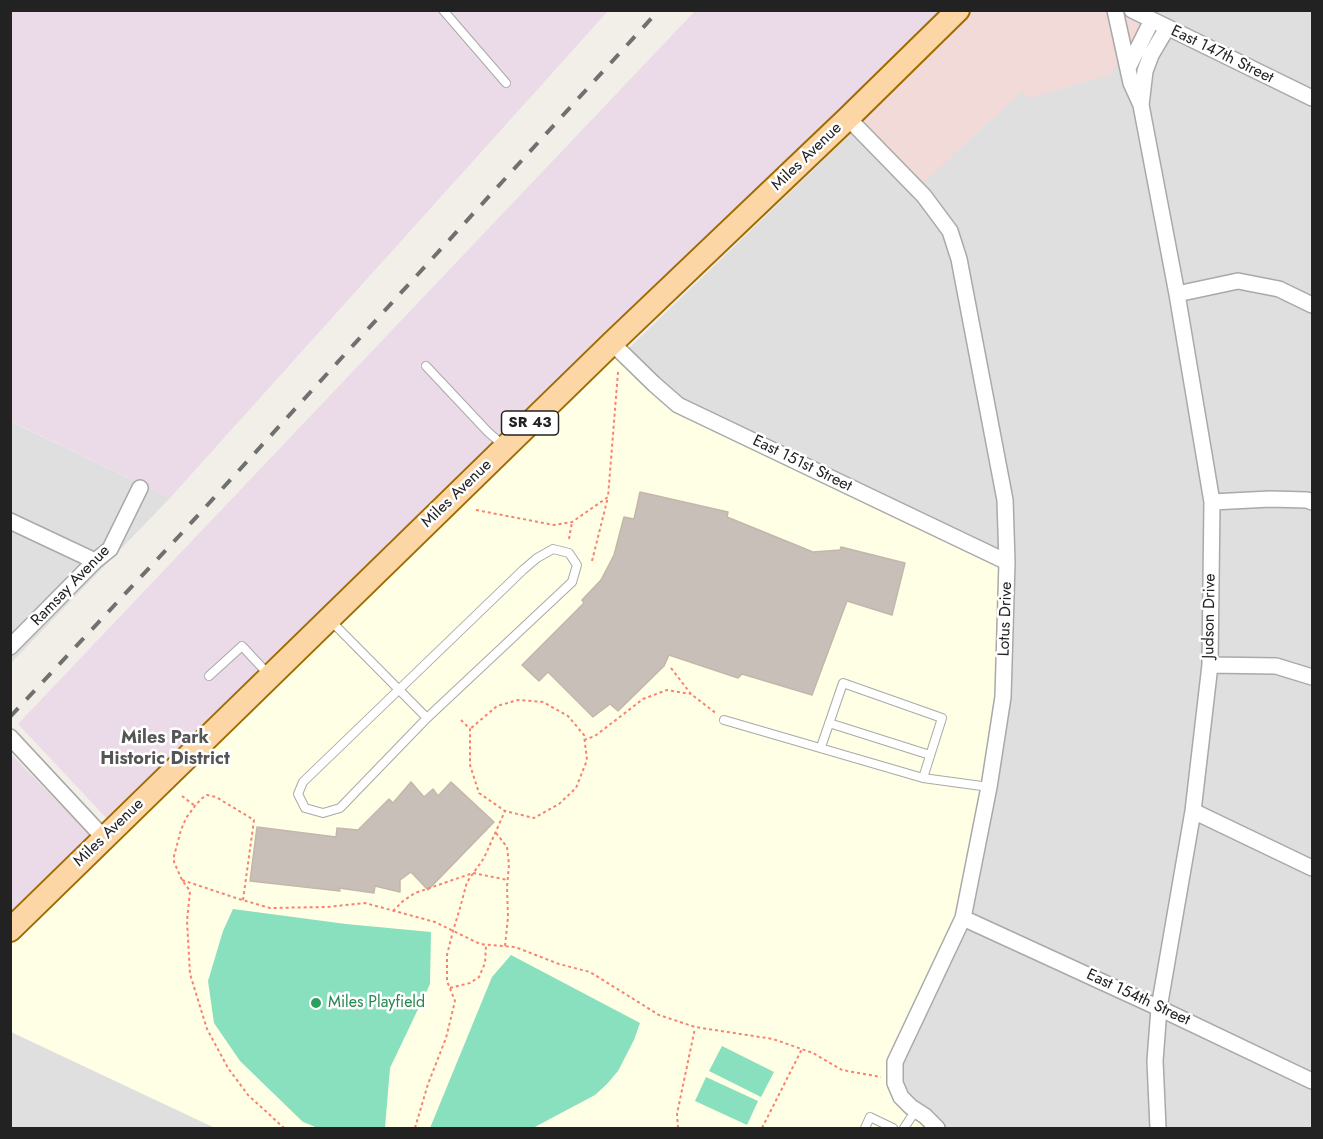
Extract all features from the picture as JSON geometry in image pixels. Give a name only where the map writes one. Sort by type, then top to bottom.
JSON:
[{"type":"main road","name":"Miles Avenue","points":[[10,930],[612,343],[958,10]]},
{"type":"street","name":"Judson Drive","points":[[1115,10],[1131,83],[1141,105],[1177,294],[1212,502],[1209,665],[1193,811],[1159,1008],[1155,1061],[1158,1128]]},
{"type":"street","name":"East 147th Street","points":[[1132,10],[1312,98]]},
{"type":"street","points":[[1128,68],[1152,21]]},
{"type":"street","name":"Judson Drive","points":[[1141,105],[1145,70],[1167,28]]},
{"type":"street","name":"Lotus Drive","points":[[848,118],[924,196],[950,231],[959,259],[1005,500],[1007,562],[1003,697],[989,787],[963,918],[894,1062],[895,1083],[902,1097],[937,1128]]},
{"type":"street","points":[[1177,294],[1238,281],[1279,289],[1312,305]]},
{"type":"street","name":"East 151st Street","points":[[612,343],[678,405],[1007,562]]},
{"type":"street","name":"Ramsay Avenue","points":[[10,647],[95,561],[110,549],[140,488]]},
{"type":"street","points":[[1212,502],[1270,499],[1312,502]]},
{"type":"street","points":[[10,521],[95,561]]},
{"type":"street","points":[[1209,665],[1276,666],[1312,677]]},
{"type":"street","points":[[10,737],[104,838]]},
{"type":"street","points":[[1193,811],[1312,868]]},
{"type":"street","name":"East 154th Street","points":[[963,918],[1312,1081]]},
{"type":"lane","points":[[442,10],[506,83]]},
{"type":"lane","points":[[426,366],[505,447]]},
{"type":"lane","points":[[553,549],[569,553],[577,565],[572,582],[427,718],[340,808],[323,813],[305,808],[298,794],[303,782],[523,570],[537,558],[553,549]]},
{"type":"lane","points":[[328,619],[427,718]]},
{"type":"lane","points":[[209,676],[242,646],[270,676]]},
{"type":"lane","points":[[821,747],[843,683],[942,718],[923,778]]},
{"type":"lane","points":[[724,720],[923,778],[989,787]]},
{"type":"lane","points":[[829,723],[930,755]]},
{"type":"lane","points":[[904,1128],[916,1110]]},
{"type":"lane","points":[[865,1128],[870,1117],[893,1128]]},
{"type":"path","points":[[592,561],[608,497],[618,372]]},
{"type":"path","points":[[476,510],[554,525],[572,522],[608,497]]},
{"type":"path","points":[[569,539],[572,522]]},
{"type":"path","points":[[670,668],[691,694],[724,720]]},
{"type":"path","points":[[584,740],[595,736],[643,699],[667,690],[691,694]]},
{"type":"path","points":[[461,720],[470,729],[470,765],[479,793],[505,811],[534,818],[559,804],[576,788],[587,760],[584,735],[568,716],[543,702],[518,700],[497,706],[470,729]]},
{"type":"path","points":[[243,900],[254,820],[216,797],[207,795],[195,806],[181,830],[174,856],[174,862],[182,880],[190,891],[187,921],[190,974],[207,1029],[228,1068],[248,1095],[284,1128]]},
{"type":"path","points":[[182,796],[195,806]]},
{"type":"path","points":[[415,1128],[428,1084],[446,1038],[455,1001],[447,981],[447,955],[453,931],[467,882],[484,858],[505,811]]},
{"type":"path","points":[[495,833],[507,847],[509,864],[505,946]]},
{"type":"path","points":[[393,911],[415,893],[473,873],[508,880]]},
{"type":"path","points":[[182,880],[270,908],[365,903],[435,922],[480,944],[515,946],[590,972],[659,1016],[695,1027],[773,1039],[813,1053],[842,1070],[881,1077]]},
{"type":"path","points":[[450,988],[470,983],[479,977],[484,963],[486,945]]},
{"type":"path","points":[[678,1128],[676,1114],[695,1027]]},
{"type":"path","points":[[762,1128],[802,1049]]},
{"type":"shaded area","points":[[10,11],[608,11],[170,498],[11,421]]},
{"type":"shaded area","points":[[695,11],[939,11],[110,822],[18,724]]},
{"type":"shaded area","points":[[958,11],[1155,11],[1110,75],[1029,98],[1022,91],[917,189],[848,118]]},
{"type":"shaded area","points":[[1155,11],[1312,11],[1312,1128],[11,1128],[11,945],[867,118],[1022,90]]},
{"type":"shaded area","points":[[612,343],[678,405],[1007,562],[1003,697],[963,918],[895,1062],[895,1083],[937,1128],[215,1128],[11,1032],[11,930]]},
{"type":"shaded area","points":[[10,421],[170,498],[11,663],[10,663]]},
{"type":"shaded area","points":[[10,754],[90,835],[11,912]]},
{"type":"green space","name":"Miles Playfield","points":[[233,909],[346,924],[431,932],[430,984],[390,1068],[385,1128],[318,1128],[303,1122],[240,1061],[214,1023],[208,981],[223,931]]},
{"type":"green space","points":[[511,955],[640,1023],[634,1040],[618,1071],[595,1095],[533,1128],[430,1128],[492,977]]},
{"type":"green space","points":[[722,1046],[774,1072],[761,1097],[709,1071]]},
{"type":"green space","points":[[706,1077],[758,1101],[747,1125],[695,1101]]},
{"type":"building","points":[[640,492],[728,512],[727,517],[813,552],[840,550],[841,547],[905,563],[892,615],[847,601],[812,695],[742,674],[738,678],[669,655],[664,666],[618,711],[610,704],[593,717],[548,672],[539,681],[522,665],[584,603],[582,600],[601,580],[614,555],[624,517],[634,519]]},
{"type":"building","points":[[411,782],[424,797],[433,789],[438,796],[451,782],[494,822],[428,890],[411,872],[400,880],[400,892],[375,886],[374,893],[250,881],[257,827],[336,837],[337,828],[358,830],[389,799],[393,803]]},
{"type":"railway","points":[[10,717],[180,535],[659,10]]},
{"type":"place","name":"Miles Playfield","points":[[316,1003]]},
{"type":"district","name":"Miles Park Historic District","points":[[165,750]]}]
